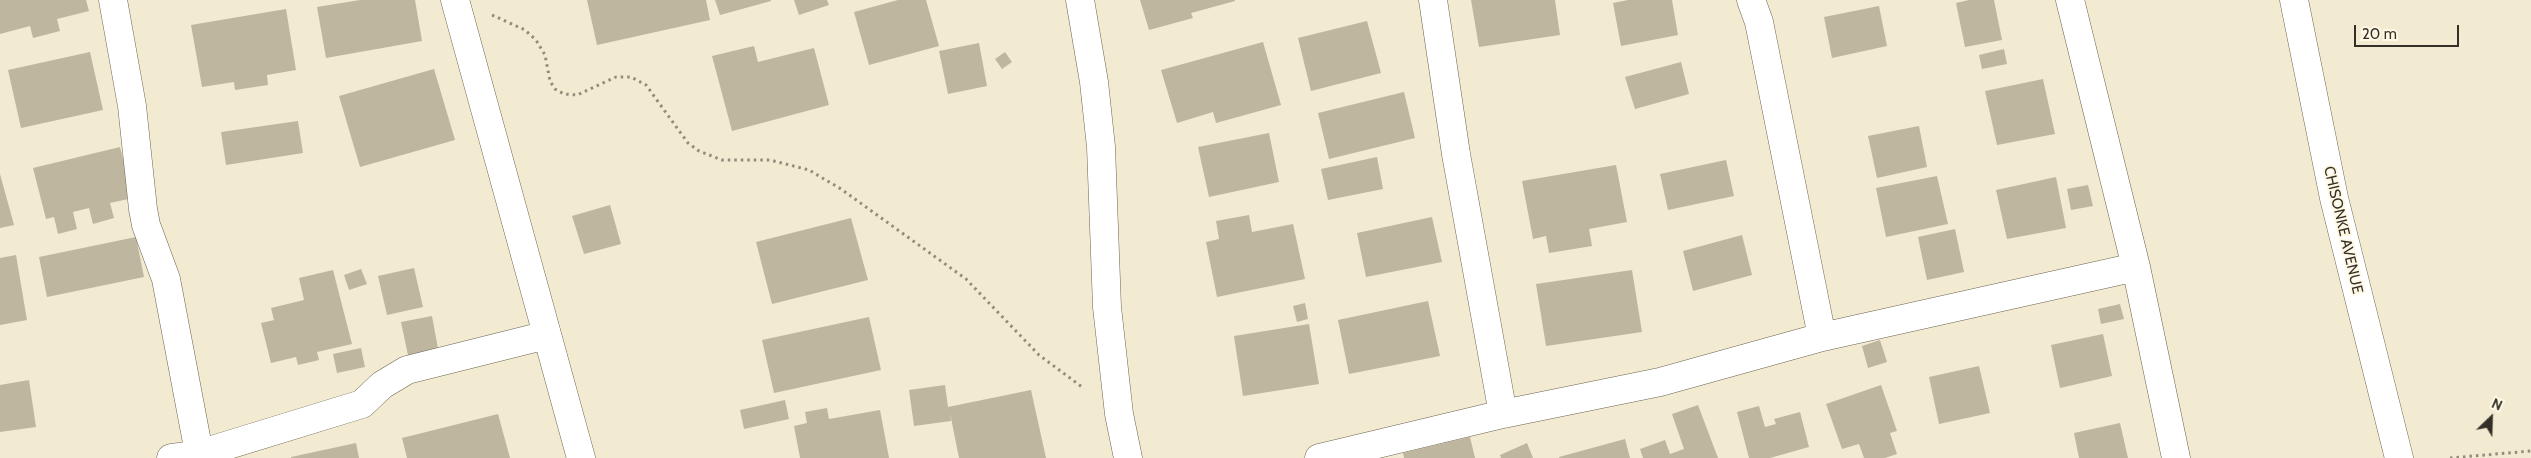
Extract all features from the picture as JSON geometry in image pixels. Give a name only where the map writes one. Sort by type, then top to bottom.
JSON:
[{"type":"street","points":[[113,0],[132,106],[146,225],[166,279],[199,456]]},
{"type":"street","points":[[455,0],[581,458]]},
{"type":"street","points":[[1080,0],[1094,82],[1100,138],[1107,307],[1119,414],[1128,458]]},
{"type":"street","points":[[1433,0],[1455,144],[1503,414]]},
{"type":"street","points":[[1751,0],[1759,22],[1822,337]]},
{"type":"street","points":[[2070,0],[2136,267],[2176,458]]},
{"type":"street","name":"CHISONKE AVENUE","points":[[2294,0],[2334,198],[2399,458]]},
{"type":"street","points":[[1319,458],[1503,414],[1660,382],[1822,337],[2136,267]]},
{"type":"street","points":[[172,458],[199,456],[362,404],[382,384],[407,370],[548,335]]},
{"type":"path","points":[[486,12],[525,30],[536,40],[545,54],[550,82],[555,89],[564,94],[577,95],[616,77],[630,77],[646,85],[688,143],[699,151],[722,160],[770,160],[809,170],[842,188],[966,279],[1039,355],[1119,414]]},
{"type":"path","points":[[2450,458],[2531,451]]},
{"type":"building","points":[[0,0],[86,0],[89,11],[57,19],[60,31],[33,38],[30,26],[0,34]]},
{"type":"building","points":[[360,0],[415,0],[422,41],[326,58],[317,7]]},
{"type":"building","points":[[587,0],[706,0],[710,20],[597,45]]},
{"type":"building","points":[[715,0],[771,0],[771,1],[720,15]]},
{"type":"building","points":[[794,0],[827,0],[829,5],[799,15]]},
{"type":"building","points":[[898,0],[926,0],[939,46],[869,65],[854,12]]},
{"type":"building","points":[[1140,0],[1235,1],[1191,13],[1193,18],[1149,30]]},
{"type":"building","points":[[1471,0],[1555,0],[1560,35],[1479,47]]},
{"type":"building","points":[[1628,0],[1672,0],[1678,35],[1621,46],[1613,3]]},
{"type":"building","points":[[1969,0],[1994,0],[2002,40],[1965,47],[1956,3]]},
{"type":"building","points":[[1879,6],[1887,46],[1832,58],[1824,17]]},
{"type":"building","points":[[286,9],[296,70],[267,75],[268,85],[235,90],[234,82],[202,87],[191,25]]},
{"type":"building","points":[[1367,21],[1381,73],[1311,91],[1298,38]]},
{"type":"building","points":[[1263,42],[1281,105],[1216,123],[1213,112],[1177,123],[1161,70]]},
{"type":"building","points":[[979,43],[987,86],[948,94],[939,51]]},
{"type":"building","points":[[754,46],[758,62],[814,48],[829,105],[732,131],[712,56]]},
{"type":"building","points":[[2004,49],[2007,64],[1982,69],[1979,55]]},
{"type":"building","points":[[90,52],[103,110],[21,128],[8,70]]},
{"type":"building","points":[[1005,52],[1012,62],[1002,69],[995,59]]},
{"type":"building","points":[[1681,62],[1689,94],[1635,109],[1625,77]]},
{"type":"building","points":[[434,69],[455,140],[360,167],[339,96]]},
{"type":"building","points":[[2043,79],[2055,134],[1997,145],[1985,91]]},
{"type":"building","points":[[1404,92],[1415,138],[1329,159],[1318,113]]},
{"type":"building","points":[[298,121],[303,153],[226,165],[221,132]]},
{"type":"building","points":[[1919,126],[1927,167],[1877,178],[1868,136]]},
{"type":"building","points":[[1269,133],[1279,182],[1209,197],[1198,147]]},
{"type":"building","points":[[120,147],[133,198],[110,203],[114,218],[93,224],[89,208],[73,212],[77,229],[58,234],[54,217],[46,219],[33,168]]},
{"type":"building","points":[[1377,157],[1383,189],[1328,200],[1321,169]]},
{"type":"building","points":[[1726,160],[1734,196],[1668,210],[1660,174]]},
{"type":"building","points":[[1616,165],[1627,222],[1589,229],[1592,246],[1549,253],[1546,236],[1533,239],[1522,181]]},
{"type":"building","points":[[0,174],[14,225],[0,228]]},
{"type":"building","points":[[1937,176],[1948,224],[1886,237],[1876,188]]},
{"type":"building","points":[[2056,177],[2066,228],[2007,239],[1996,190]]},
{"type":"building","points":[[2088,185],[2093,206],[2071,210],[2067,189]]},
{"type":"building","points":[[610,205],[621,244],[584,254],[572,216]]},
{"type":"building","points":[[1249,215],[1252,232],[1293,224],[1305,279],[1217,297],[1206,242],[1219,239],[1216,221]]},
{"type":"building","points":[[1432,217],[1442,262],[1366,277],[1357,233]]},
{"type":"building","points":[[851,218],[868,280],[772,304],[756,242]]},
{"type":"building","points":[[1955,229],[1964,272],[1927,280],[1918,237]]},
{"type":"building","points":[[1742,235],[1752,275],[1693,291],[1683,251]]},
{"type":"building","points":[[136,237],[144,277],[47,297],[39,257]]},
{"type":"building","points":[[16,255],[27,320],[0,325],[0,258]]},
{"type":"building","points":[[414,268],[423,307],[387,315],[378,276]]},
{"type":"building","points":[[361,269],[367,284],[349,290],[344,275]]},
{"type":"building","points":[[333,270],[352,344],[317,352],[319,360],[298,365],[296,357],[271,363],[261,323],[274,320],[271,308],[304,300],[299,278]]},
{"type":"building","points":[[1632,270],[1642,332],[1546,346],[1536,284]]},
{"type":"building","points":[[1428,301],[1440,356],[1349,374],[1338,320]]},
{"type":"building","points":[[1305,303],[1308,319],[1297,322],[1293,306]]},
{"type":"building","points":[[2120,304],[2124,319],[2101,324],[2098,309]]},
{"type":"building","points":[[432,316],[439,354],[409,360],[401,322]]},
{"type":"building","points":[[869,317],[881,370],[774,393],[762,340]]},
{"type":"building","points":[[1309,324],[1319,384],[1243,396],[1234,336]]},
{"type":"building","points":[[2103,334],[2112,376],[2060,388],[2051,345]]},
{"type":"building","points":[[1880,340],[1887,362],[1868,368],[1862,346]]},
{"type":"building","points":[[361,348],[365,367],[337,373],[333,354]]},
{"type":"building","points":[[1979,366],[1990,413],[1939,424],[1929,377]]},
{"type":"building","points":[[29,380],[36,427],[0,432],[0,385]]},
{"type":"building","points":[[945,385],[948,407],[1031,390],[1046,458],[959,458],[950,413],[951,421],[914,426],[909,390]]},
{"type":"building","points":[[1881,385],[1897,431],[1890,433],[1897,454],[1885,458],[1864,458],[1859,444],[1842,449],[1826,404]]},
{"type":"building","points":[[785,400],[789,419],[744,429],[740,410]]},
{"type":"building","points":[[1698,405],[1718,458],[1643,458],[1640,449],[1665,440],[1670,454],[1684,449],[1672,414]]},
{"type":"building","points":[[1759,406],[1765,427],[1776,424],[1774,419],[1800,412],[1809,447],[1770,458],[1749,458],[1737,412]]},
{"type":"building","points":[[827,408],[829,419],[880,410],[889,458],[800,458],[794,426],[807,423],[805,412]]},
{"type":"building","points":[[498,414],[510,458],[407,458],[402,438]]},
{"type":"building","points":[[2120,423],[2128,458],[2079,458],[2074,433]]},
{"type":"building","points":[[1470,437],[1475,458],[1404,458],[1403,453]]},
{"type":"building","points":[[1625,439],[1630,458],[1559,458],[1559,457]]},
{"type":"building","points":[[356,443],[359,458],[291,458],[291,457]]},
{"type":"building","points":[[1527,443],[1533,458],[1501,458],[1500,455]]}]
